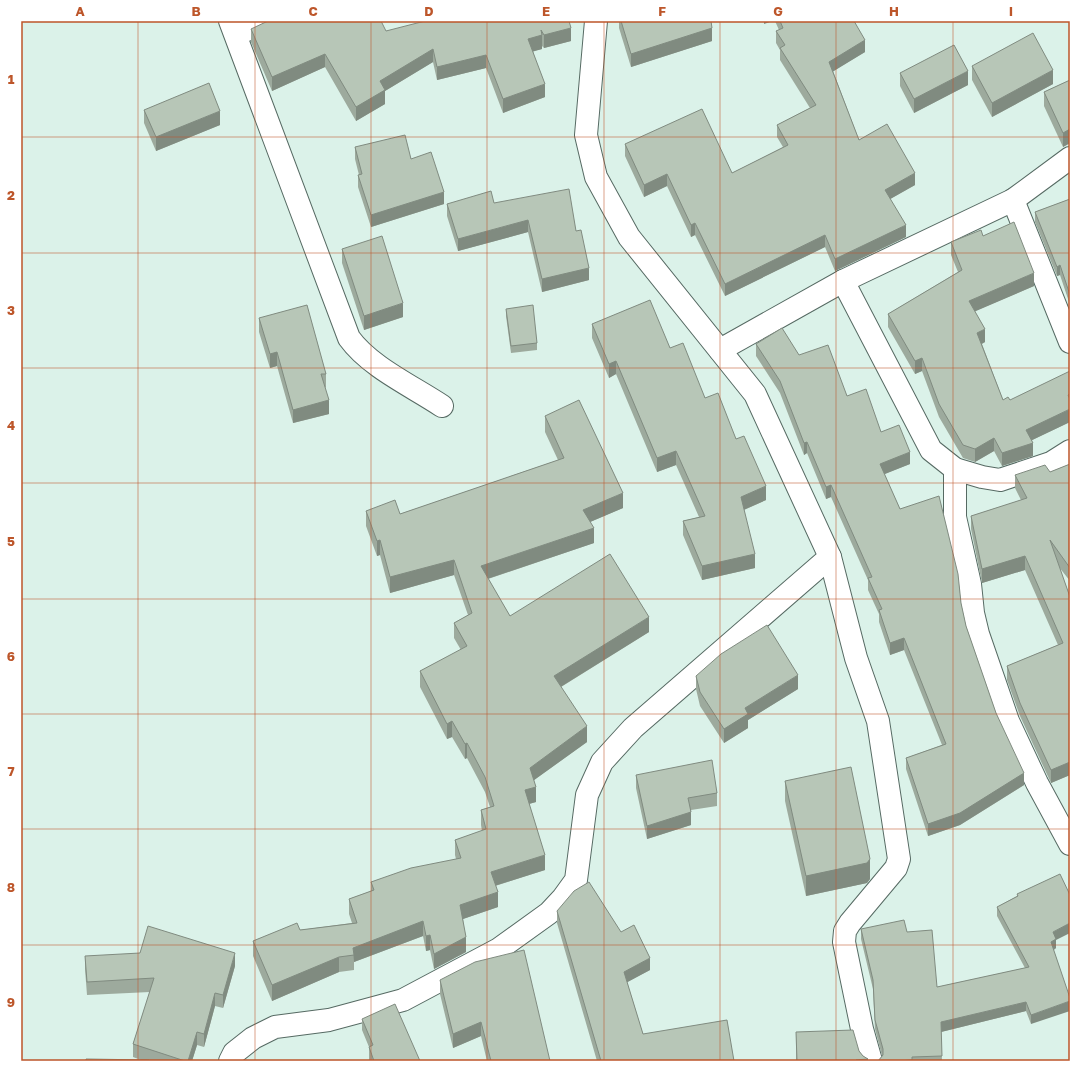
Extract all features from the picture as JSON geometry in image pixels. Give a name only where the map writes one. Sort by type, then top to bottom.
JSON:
[{"type":"street","points":[[270,21],[233,27],[349,338],[359,351],[370,360],[442,406]]},
{"type":"street","points":[[596,21],[586,135],[596,177],[629,237],[755,394],[830,557],[856,658],[878,721],[899,859],[896,868],[850,923],[845,931],[844,942],[862,1029],[871,1061]]},
{"type":"street","points":[[720,350],[843,281],[1012,200],[1070,158]]},
{"type":"street","points":[[1012,200],[1070,342]]},
{"type":"street","points":[[843,281],[931,450],[955,469],[1000,480],[1051,463],[1070,451]]},
{"type":"street","points":[[955,469],[956,517],[970,584],[978,634],[1008,721],[1037,783],[1070,844]]},
{"type":"street","points":[[230,1061],[234,1053],[253,1038],[275,1027],[329,1020],[403,1000],[499,949],[549,913],[563,898],[576,880],[587,795],[602,762],[633,728],[830,557]]},
{"type":"building","points":[[268,21],[381,21],[386,31],[425,21],[569,21],[571,28],[544,35],[541,30],[542,35],[528,39],[545,84],[503,99],[486,55],[437,67],[433,49],[380,81],[385,90],[356,107],[325,54],[272,77],[251,29]]},
{"type":"building","points":[[621,21],[711,21],[712,28],[631,54]]},
{"type":"building","points":[[780,21],[854,21],[865,40],[829,62],[859,140],[887,124],[915,173],[885,190],[906,225],[835,259],[825,235],[725,284],[695,223],[691,225],[667,174],[644,185],[625,144],[702,109],[732,173],[788,145],[777,125],[816,105],[780,48],[785,45],[776,31],[783,28]]},
{"type":"building","points":[[1033,33],[1053,70],[992,103],[972,66]]},
{"type":"building","points":[[954,45],[968,71],[914,99],[900,73]]},
{"type":"building","points":[[1070,80],[1070,129],[1063,133],[1044,92]]},
{"type":"building","points":[[209,83],[220,111],[156,137],[144,110]]},
{"type":"building","points":[[405,135],[411,159],[431,152],[444,192],[371,215],[358,175],[362,174],[355,147]]},
{"type":"building","points":[[569,189],[576,231],[581,230],[589,268],[542,279],[528,220],[458,239],[447,204],[491,191],[494,203]]},
{"type":"building","points":[[1070,199],[1070,295],[1060,265],[1057,267],[1035,212]]},
{"type":"building","points":[[1014,222],[1034,273],[969,301],[985,329],[977,333],[1003,400],[1008,397],[1010,400],[1070,371],[1070,394],[1068,395],[1070,399],[1070,409],[1026,430],[1033,443],[1002,453],[994,438],[975,449],[963,445],[939,404],[922,358],[915,361],[888,314],[962,270],[951,242],[981,230],[983,236]]},
{"type":"building","points":[[382,236],[403,303],[364,316],[342,249]]},
{"type":"building","points":[[650,300],[670,348],[683,343],[705,398],[718,393],[736,439],[744,436],[766,486],[741,497],[755,554],[702,566],[683,521],[705,516],[676,451],[657,458],[616,361],[609,364],[592,324]]},
{"type":"building","points":[[307,305],[326,374],[321,374],[329,400],[293,410],[277,352],[270,354],[259,318]]},
{"type":"building","points":[[533,305],[537,343],[511,346],[506,309]]},
{"type":"building","points":[[782,328],[799,355],[828,345],[847,396],[866,389],[881,432],[899,425],[910,452],[880,464],[900,509],[939,496],[958,574],[961,603],[966,626],[996,713],[1024,773],[960,813],[928,824],[906,758],[946,744],[904,638],[890,643],[879,610],[882,609],[868,578],[872,577],[831,485],[826,487],[807,442],[804,443],[780,381],[756,344]]},
{"type":"building","points":[[579,400],[623,493],[583,510],[594,528],[481,566],[510,616],[610,554],[649,617],[554,676],[587,726],[530,768],[536,787],[525,790],[545,855],[491,872],[498,892],[460,905],[466,937],[434,954],[430,935],[426,936],[423,921],[353,948],[354,955],[339,957],[272,985],[253,941],[297,923],[300,930],[357,923],[349,899],[374,890],[371,882],[411,868],[461,858],[455,840],[486,829],[481,810],[494,806],[485,777],[467,743],[465,744],[452,721],[447,724],[420,671],[467,646],[454,623],[472,613],[454,560],[390,577],[380,540],[377,541],[366,511],[395,500],[400,514],[564,458],[545,416]]},
{"type":"building","points":[[1070,464],[1070,568],[1050,540],[1070,597],[1070,762],[1051,770],[1020,703],[1007,666],[1063,643],[1025,556],[982,569],[971,516],[1027,498],[1015,475],[1045,465],[1050,472]]},
{"type":"building","points":[[767,625],[798,675],[745,708],[748,714],[724,729],[700,692],[696,676],[721,654]]},
{"type":"building","points":[[712,760],[717,793],[688,798],[691,812],[647,826],[636,775]]},
{"type":"building","points":[[851,767],[870,859],[867,863],[806,876],[785,781]]},
{"type":"building","points":[[1060,874],[1070,895],[1070,923],[1053,932],[1056,939],[1051,942],[1070,1001],[1031,1015],[1026,1002],[941,1022],[942,1056],[912,1057],[912,1060],[878,1061],[883,1055],[883,1049],[875,1020],[873,980],[861,929],[904,920],[907,932],[932,930],[937,987],[1029,967],[997,907],[1018,896],[1017,894]]},
{"type":"building","points":[[589,882],[621,932],[634,925],[650,958],[624,972],[643,1034],[727,1020],[734,1061],[601,1061],[557,911],[574,891]]},
{"type":"building","points":[[148,926],[235,953],[223,995],[215,993],[204,1034],[197,1032],[188,1061],[133,1044],[154,978],[87,982],[85,956],[140,953]]},
{"type":"building","points":[[524,950],[550,1061],[491,1061],[481,1022],[453,1034],[440,980],[475,962]]},
{"type":"building","points":[[395,1004],[420,1061],[374,1061],[369,1047],[373,1045],[362,1019]]},
{"type":"building","points":[[853,1030],[859,1051],[868,1059],[856,1061],[797,1061],[796,1032]]},
{"type":"building","points":[[86,1059],[149,1060],[149,1061],[86,1061]]}]
